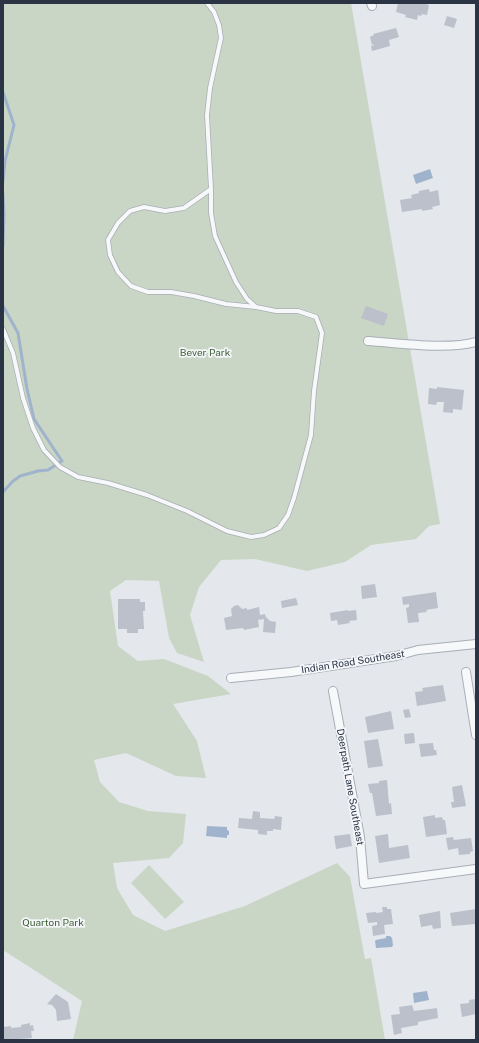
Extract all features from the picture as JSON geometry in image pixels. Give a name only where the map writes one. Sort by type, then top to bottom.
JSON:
[{"type":"street","points":[[368,341],[450,346],[476,342]]},
{"type":"street","name":"Indian Road Southeast","points":[[231,678],[291,672],[396,656],[418,650],[476,644]]},
{"type":"street","points":[[466,672],[476,735]]},
{"type":"street","name":"Deerpath Lane Southeast","points":[[333,691],[360,838],[364,884],[476,869]]},
{"type":"lane","points":[[207,3],[214,12],[220,25],[221,38],[210,88],[207,115],[212,213],[215,236],[236,282],[247,299],[256,307]]},
{"type":"lane","points":[[3,329],[13,352],[23,398],[33,428],[44,450],[60,467],[78,477],[108,483],[147,495],[187,511],[227,531],[251,537],[264,535],[279,528],[288,514],[294,498],[311,435],[314,391],[322,332],[316,317],[298,311],[276,311],[226,304],[170,292],[148,292],[131,286],[118,272],[110,255],[108,240],[118,223],[130,211],[144,207],[165,212],[184,208],[211,189]]},
{"type":"green space","name":"Bever Park","points":[[3,3],[351,3],[440,524],[429,526],[416,539],[371,545],[345,562],[307,571],[255,559],[221,560],[199,587],[190,615],[204,662],[177,653],[169,638],[159,581],[126,580],[110,591],[118,646],[138,661],[164,659],[208,676],[231,694],[173,704],[197,741],[206,778],[176,776],[126,753],[94,760],[100,782],[119,802],[148,811],[186,814],[183,843],[169,858],[113,863],[117,888],[133,915],[165,931],[245,906],[337,863],[350,877],[365,959],[371,958],[385,1040],[73,1040],[82,1001],[3,950]]},
{"type":"green space","points":[[149,865],[184,902],[165,919],[131,883]]},
{"type":"water","points":[[430,169],[433,178],[416,184],[413,175]]},
{"type":"water","points":[[207,826],[227,827],[229,835],[227,835],[227,838],[206,836]]},
{"type":"water","points":[[386,936],[390,936],[392,938],[392,947],[376,948],[375,941],[386,938]]},
{"type":"water","points":[[427,991],[429,1000],[414,1003],[413,993]]},
{"type":"building","points":[[398,3],[423,3],[429,5],[427,15],[418,15],[417,20],[405,17],[406,15],[396,12]]},
{"type":"building","points":[[447,16],[457,19],[454,28],[444,25]]},
{"type":"building","points":[[396,28],[399,37],[389,40],[390,46],[372,51],[371,46],[374,45],[372,45],[370,37],[374,35],[373,34]]},
{"type":"building","points":[[429,189],[430,192],[438,190],[440,205],[432,207],[433,209],[402,212],[400,200],[412,198],[411,195],[419,193],[419,191]]},
{"type":"building","points":[[366,306],[388,314],[384,326],[361,318]]},
{"type":"building","points":[[437,387],[464,390],[462,410],[453,409],[453,413],[443,412],[444,402],[437,402],[436,405],[428,404],[429,388],[437,389]]},
{"type":"building","points":[[375,584],[377,597],[362,599],[361,586]]},
{"type":"building","points":[[436,592],[438,608],[426,610],[427,612],[418,613],[419,622],[408,623],[406,608],[409,607],[409,604],[403,605],[402,597]]},
{"type":"building","points":[[296,598],[298,605],[282,608],[281,601]]},
{"type":"building","points":[[118,599],[140,599],[140,602],[145,602],[145,611],[143,611],[144,629],[138,629],[138,633],[127,633],[127,629],[118,629]]},
{"type":"building","points":[[238,605],[242,609],[247,608],[247,610],[259,607],[260,615],[265,614],[270,621],[276,622],[275,633],[263,632],[264,619],[258,620],[259,627],[244,630],[243,628],[226,630],[224,618],[232,616],[231,609]]},
{"type":"building","points":[[356,610],[357,620],[338,625],[337,620],[331,621],[330,613]]},
{"type":"building","points":[[443,685],[446,701],[417,706],[415,692],[423,691],[422,688]]},
{"type":"building","points":[[409,709],[411,717],[405,718],[403,710]]},
{"type":"building","points":[[391,711],[394,729],[368,733],[365,717]]},
{"type":"building","points":[[414,733],[415,743],[405,744],[404,734]]},
{"type":"building","points":[[378,739],[383,766],[368,768],[364,741]]},
{"type":"building","points":[[433,743],[434,750],[436,750],[437,755],[421,757],[419,744]]},
{"type":"building","points":[[387,780],[389,804],[391,803],[392,814],[376,816],[372,793],[370,793],[368,784],[379,783],[379,781]]},
{"type":"building","points":[[462,785],[466,806],[452,808],[451,802],[454,802],[452,787]]},
{"type":"building","points":[[253,811],[260,812],[260,818],[274,819],[275,816],[282,817],[281,830],[273,829],[273,831],[267,831],[267,835],[258,834],[258,830],[238,828],[239,818],[252,819]]},
{"type":"building","points":[[435,815],[435,818],[442,817],[443,820],[445,820],[447,834],[426,837],[423,817]]},
{"type":"building","points":[[350,834],[352,846],[336,849],[334,836]]},
{"type":"building","points":[[388,834],[389,848],[408,845],[410,858],[379,863],[375,836]]},
{"type":"building","points":[[453,837],[454,840],[471,838],[473,851],[470,852],[470,854],[459,855],[458,848],[448,850],[446,838]]},
{"type":"building","points":[[382,907],[391,909],[393,924],[384,925],[385,934],[373,936],[372,926],[377,925],[377,922],[368,923],[366,913],[383,912]]},
{"type":"building","points":[[476,909],[476,924],[452,926],[450,913]]},
{"type":"building","points":[[440,911],[441,928],[433,929],[432,925],[421,927],[419,915]]},
{"type":"building","points":[[56,994],[68,1002],[71,1019],[57,1021],[56,1010],[52,1005],[47,1004]]},
{"type":"building","points":[[476,999],[476,1014],[462,1017],[460,1004],[469,1003],[469,1000]]},
{"type":"building","points":[[412,1005],[414,1011],[437,1008],[438,1018],[418,1022],[418,1025],[401,1028],[402,1033],[394,1035],[391,1015],[400,1014],[399,1007]]},
{"type":"building","points":[[30,1023],[30,1026],[33,1025],[34,1031],[31,1031],[32,1038],[4,1040],[3,1027],[21,1027],[21,1025]]},
{"type":"waterway","points":[[3,92],[14,125],[5,161],[3,181]]},
{"type":"waterway","points":[[3,194],[3,246]]},
{"type":"waterway","points":[[3,306],[18,333],[27,389],[34,419],[62,461],[48,470],[20,476],[3,492]]},
{"type":"park label","name":"Quarton Park","points":[[53,923]]}]
